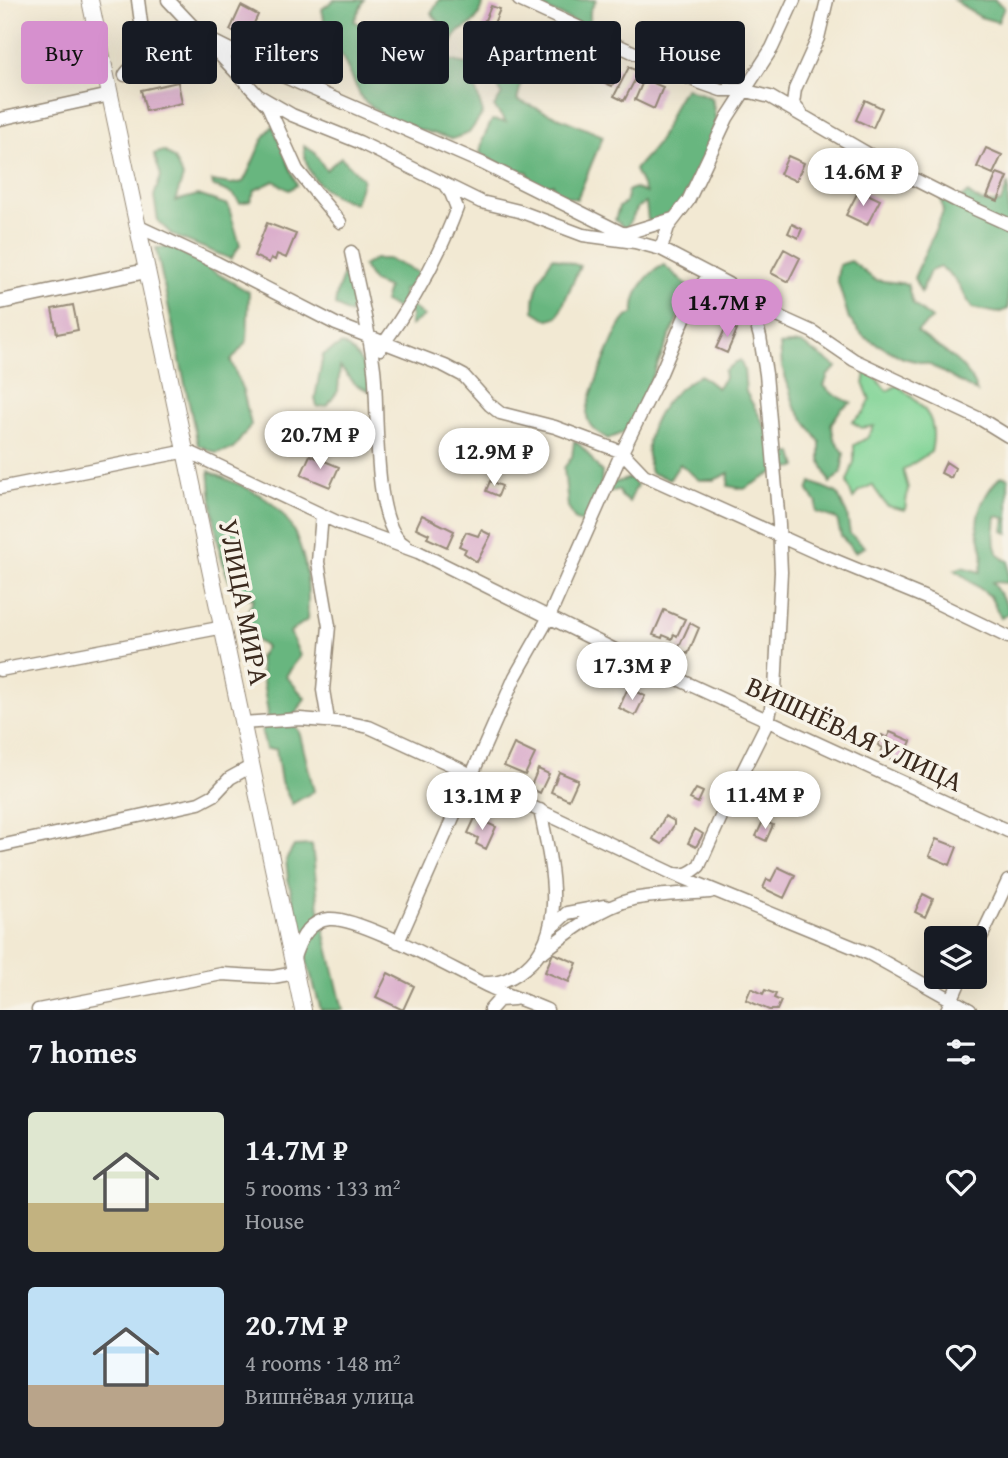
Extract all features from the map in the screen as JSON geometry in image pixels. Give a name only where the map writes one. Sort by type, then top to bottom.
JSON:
[{"type":"main road","name":"УЛИЦА МИРА","points":[[90,0],[303,1010]]},
{"type":"street","points":[[138,0],[141,21]]},
{"type":"street","points":[[168,0],[187,21]]},
{"type":"street","points":[[519,0],[698,82],[721,90],[745,90],[771,97],[894,169],[1008,224]]},
{"type":"street","points":[[661,249],[668,227],[688,201],[727,117],[772,48],[794,0]]},
{"type":"street","points":[[802,114],[796,109],[793,99],[818,38],[827,0]]},
{"type":"street","points":[[217,43],[285,77],[482,163],[624,234]]},
{"type":"street","points":[[217,53],[272,113],[297,170],[340,222]]},
{"type":"street","points":[[0,120],[110,95]]},
{"type":"street","points":[[259,96],[292,115],[359,142],[481,202],[519,211],[569,231],[661,249],[728,284],[751,304],[813,332],[854,360],[982,420],[1008,437]]},
{"type":"street","points":[[374,365],[384,343],[430,268],[452,221],[457,208],[452,192],[444,185]]},
{"type":"street","points":[[610,237],[674,219]]},
{"type":"street","points":[[137,226],[216,262],[336,324],[420,355],[464,376],[500,413],[555,427],[622,452],[644,475],[817,553],[931,600],[1008,637]]},
{"type":"street","points":[[351,252],[374,365],[378,456],[386,517],[392,533],[400,543],[418,552]]},
{"type":"street","points":[[0,302],[146,271]]},
{"type":"street","points":[[398,942],[515,677],[549,617],[694,295],[710,274]]},
{"type":"street","points":[[672,873],[683,875],[693,872],[699,866],[768,721],[775,690],[781,572],[779,534],[766,374],[751,304]]},
{"type":"street","points":[[0,488],[187,451]]},
{"type":"street","name":"ВИШНЁВАЯ УЛИЦА","points":[[187,451],[322,515],[418,552],[617,652],[1007,829]]},
{"type":"street","points":[[322,515],[318,562],[330,626],[323,690],[328,720]]},
{"type":"street","points":[[0,670],[224,627]]},
{"type":"street","points":[[242,723],[300,719],[328,720],[369,727],[672,873],[870,954],[949,1004],[970,1010]]},
{"type":"street","points":[[0,846],[199,803],[214,795],[230,778],[250,766]]},
{"type":"street","points":[[537,957],[552,927],[553,913],[550,865],[540,810]]},
{"type":"street","points":[[986,926],[1008,881]]},
{"type":"street","points":[[552,927],[567,913],[635,899],[714,891]]},
{"type":"street","points":[[482,983],[494,984],[508,980],[582,925],[622,903]]},
{"type":"street","points":[[37,1010],[222,974],[273,977],[294,967],[298,944],[306,932],[317,923],[330,919],[398,942],[482,983],[547,1010]]},
{"type":"street","points":[[490,1010],[499,1000],[525,1000]]},
{"type":"green space","points":[[334,0],[364,0],[354,21],[357,22],[357,84],[449,84],[449,59],[463,63],[463,84],[474,84],[483,113],[469,133],[452,139],[390,121],[362,99],[343,58],[343,21],[324,21],[322,9]]},
{"type":"green space","points":[[439,0],[484,0],[476,20],[463,21],[463,29],[458,31],[449,46],[449,21],[438,21],[431,13]]},
{"type":"green space","points":[[526,0],[596,0],[590,11],[590,21],[573,21]]},
{"type":"green space","points":[[954,0],[994,0],[1004,7],[998,22],[980,17]]},
{"type":"green space","points":[[497,84],[521,84],[517,100],[603,136],[577,199],[556,194],[553,184],[540,189],[530,181],[528,172],[504,167],[480,153],[492,120],[506,122],[494,107],[502,94]]},
{"type":"green space","points":[[686,88],[712,98],[716,122],[714,147],[703,171],[671,216],[656,224],[648,220],[646,203],[638,207],[626,229],[615,220],[619,207],[625,203],[628,191],[634,188],[646,193],[635,170],[657,143]]},
{"type":"green space","points":[[273,126],[297,185],[289,190],[274,181],[255,190],[250,201],[240,203],[233,194],[213,186],[212,181],[231,184],[243,182],[260,145]]},
{"type":"green space","points":[[304,146],[314,152],[326,170],[341,157],[363,179],[355,203],[335,196],[319,184],[308,167]]},
{"type":"green space","points":[[164,151],[174,159],[183,177],[175,201],[198,195],[228,205],[240,245],[231,259],[172,235],[158,221],[154,196],[161,176],[154,154]]},
{"type":"green space","points":[[1008,183],[1008,309],[998,313],[972,308],[955,280],[940,267],[930,271],[921,292],[914,278],[943,212],[941,199],[961,198],[968,193],[983,202],[1001,202]]},
{"type":"green space","points":[[172,247],[249,292],[247,341],[231,361],[243,391],[251,425],[233,449],[216,453],[198,445],[156,248]]},
{"type":"green space","points":[[553,257],[580,266],[558,316],[548,320],[534,311],[534,303],[539,283]]},
{"type":"green space","points":[[375,259],[388,259],[426,276],[418,285],[403,290],[403,300],[424,316],[410,326],[411,314],[384,302],[388,288],[373,282],[363,266]]},
{"type":"green space","points":[[851,261],[875,280],[907,284],[913,304],[932,319],[917,331],[960,364],[973,381],[977,392],[928,364],[903,358],[864,337],[849,319],[837,279],[839,265]]},
{"type":"green space","points":[[664,265],[687,285],[682,308],[643,398],[625,432],[608,439],[594,430],[588,420],[591,397],[615,336],[625,318],[634,313],[638,292],[647,279]]},
{"type":"green space","points":[[344,273],[350,274],[355,299],[350,314],[335,305]]},
{"type":"green space","points":[[801,343],[837,367],[828,375],[824,386],[851,403],[841,409],[831,424],[834,438],[844,453],[841,473],[830,483],[820,459],[820,442],[795,407],[782,366],[780,345]]},
{"type":"green space","points":[[342,344],[359,359],[374,393],[356,385],[340,367],[338,391],[327,406],[317,407],[315,398],[323,355]]},
{"type":"green space","points":[[740,360],[746,392],[780,453],[793,453],[797,467],[780,469],[744,489],[728,486],[729,473],[714,480],[699,480],[680,464],[670,479],[651,473],[648,443],[651,429],[665,404],[687,383],[700,375],[717,388],[725,378],[724,371]]},
{"type":"green space","points":[[866,372],[874,376],[887,391],[898,385],[922,407],[931,421],[931,452],[903,470],[908,488],[905,510],[887,506],[872,485],[859,491],[853,499],[847,482],[854,462],[854,445],[867,438],[874,426],[862,428],[852,422],[864,412],[870,400],[864,385]]},
{"type":"green space","points":[[574,441],[602,472],[601,487],[630,478],[637,485],[629,502],[621,496],[619,490],[605,493],[588,523],[575,520],[568,507],[564,468],[572,457]]},
{"type":"green space","points":[[209,471],[257,493],[277,508],[288,521],[302,552],[308,586],[307,620],[290,632],[300,656],[286,676],[305,698],[297,712],[289,719],[299,731],[314,791],[292,804],[281,782],[276,749],[266,749],[262,733],[268,713],[259,658],[266,647],[254,639],[238,634],[254,598],[238,597],[225,570],[217,537]]},
{"type":"green space","points":[[1001,476],[1008,478],[1008,533],[1003,531],[1005,518],[996,516],[995,542],[998,553],[1008,561],[1008,583],[992,582],[1008,607],[1008,614],[1001,618],[990,596],[955,570],[962,567],[980,572],[983,557],[978,517],[987,495]]},
{"type":"green space","points":[[811,482],[837,493],[847,514],[850,534],[865,547],[855,552],[841,536],[837,519],[816,512],[817,503],[808,491]]},
{"type":"green space","points":[[312,845],[319,909],[343,1010],[321,1010],[303,948],[288,878],[286,860],[294,846]]},
{"type":"building","points":[[241,6],[258,15],[255,21],[234,21]]},
{"type":"building","points":[[491,6],[500,9],[495,21],[485,21]]},
{"type":"building","points":[[629,67],[635,70],[635,80],[624,101],[614,96]]},
{"type":"building","points":[[178,84],[182,103],[146,111],[141,90]]},
{"type":"building","points":[[642,84],[663,87],[654,109],[635,100]]},
{"type":"building","points":[[865,100],[882,108],[873,128],[856,120]]},
{"type":"building","points":[[986,148],[1002,155],[993,174],[977,167]]},
{"type":"building","points":[[788,156],[804,163],[796,181],[780,174]]},
{"type":"building","points":[[997,173],[1008,177],[998,201],[987,197]]},
{"type":"building","points":[[859,190],[880,200],[867,225],[846,215]]},
{"type":"building","points":[[267,223],[296,234],[286,258],[277,254],[275,260],[271,258],[269,263],[254,256]]},
{"type":"building","points":[[792,224],[802,229],[798,238],[788,233]]},
{"type":"building","points":[[784,249],[800,258],[788,282],[771,273]]},
{"type":"building","points":[[73,305],[78,330],[57,334],[52,309]]},
{"type":"building","points":[[727,325],[737,330],[727,353],[716,348]]},
{"type":"building","points":[[310,455],[339,467],[330,487],[301,475]]},
{"type":"building","points":[[946,462],[955,468],[951,478],[941,473]]},
{"type":"building","points":[[490,481],[502,486],[498,496],[486,491]]},
{"type":"building","points":[[422,515],[454,531],[447,547],[427,538],[429,534],[416,528]]},
{"type":"building","points":[[481,530],[491,535],[477,562],[464,553],[466,549],[459,546],[466,532],[478,536]]},
{"type":"building","points":[[664,610],[685,619],[677,636],[674,634],[672,639],[653,635]]},
{"type":"building","points":[[690,623],[699,628],[688,654],[678,649]]},
{"type":"building","points":[[628,688],[645,696],[635,716],[619,708]]},
{"type":"building","points":[[890,732],[911,741],[901,764],[880,754],[883,748],[878,745],[882,735],[887,738]]},
{"type":"building","points":[[514,744],[535,754],[525,775],[504,766]]},
{"type":"building","points":[[538,769],[549,774],[540,793],[530,788]]},
{"type":"building","points":[[559,772],[578,780],[569,800],[551,792]]},
{"type":"building","points":[[696,789],[703,792],[698,803],[690,799]]},
{"type":"building","points":[[482,816],[489,820],[487,823],[496,827],[486,849],[476,844],[478,838],[468,833],[475,818],[480,820]]},
{"type":"building","points":[[665,816],[674,821],[674,825],[662,844],[653,839]]},
{"type":"building","points":[[763,821],[773,825],[766,841],[756,836]]},
{"type":"building","points":[[695,829],[703,834],[696,847],[688,843]]},
{"type":"building","points":[[936,839],[957,847],[950,865],[929,856]]},
{"type":"building","points":[[778,867],[795,875],[784,898],[763,888],[767,879],[771,881]]},
{"type":"building","points":[[923,894],[933,899],[925,917],[915,912]]},
{"type":"building","points":[[553,953],[577,963],[569,982],[545,972]]},
{"type":"building","points":[[388,973],[414,986],[403,1010],[376,997]]},
{"type":"building","points":[[751,988],[763,994],[765,990],[776,994],[774,998],[781,1001],[777,1010],[769,1010],[746,1000]]}]
